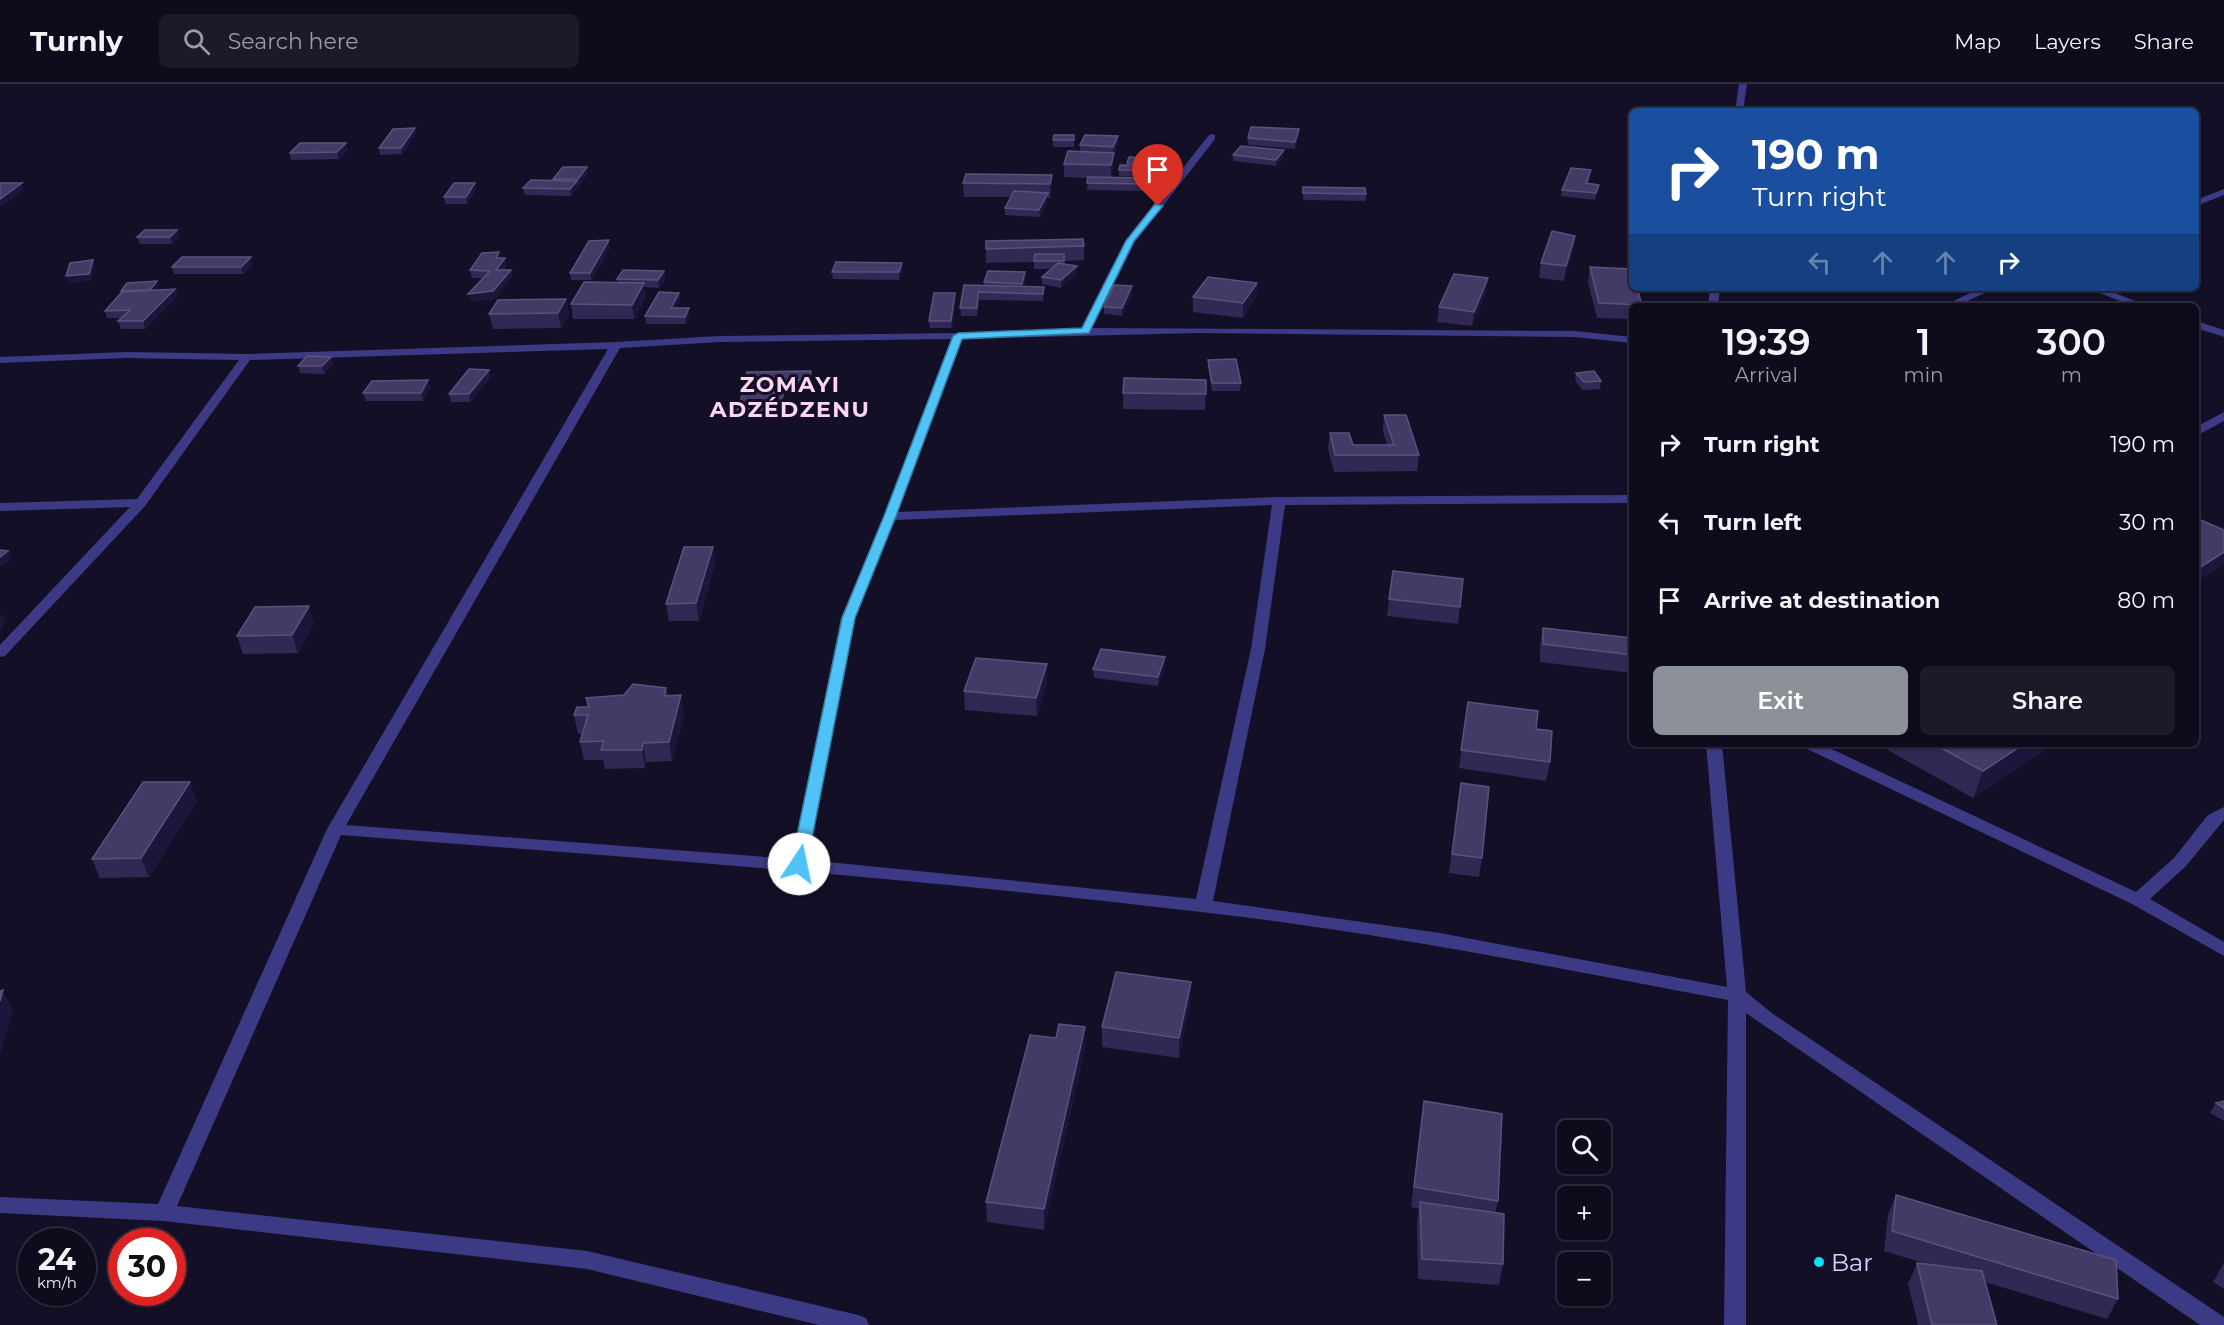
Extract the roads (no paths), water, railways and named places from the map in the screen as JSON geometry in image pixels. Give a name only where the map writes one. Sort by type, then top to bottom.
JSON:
[{"type":"street","points":[[1739,108],[1743,84]]},
{"type":"street","points":[[1085,331],[1130,241],[1212,137]]},
{"type":"street","points":[[2199,202],[2224,192]]},
{"type":"street","points":[[1955,303],[1983,291]]},
{"type":"street","points":[[2100,291],[2134,303]]},
{"type":"street","points":[[2199,325],[2224,334]]},
{"type":"street","points":[[0,360],[126,355],[247,357],[616,345],[720,339],[958,336],[1085,331],[1575,334],[1629,340]]},
{"type":"street","points":[[799,864],[848,618],[890,516],[958,336]]},
{"type":"street","points":[[164,1213],[335,829],[616,345]]},
{"type":"street","points":[[0,653],[141,503],[247,357]]},
{"type":"street","points":[[2199,430],[2224,416]]},
{"type":"street","points":[[890,516],[1279,501],[1629,499]]},
{"type":"street","points":[[1203,906],[1258,649],[1279,501]]},
{"type":"street","points":[[0,507],[141,503]]},
{"type":"street","points":[[1714,747],[1737,995],[1735,1325]]},
{"type":"street","points":[[1814,747],[2138,900],[2224,950]]},
{"type":"street","points":[[2138,900],[2180,862],[2214,819],[2224,812]]},
{"type":"street","points":[[335,829],[799,864],[1203,906],[1440,939],[1737,995],[1766,1018],[2218,1325]]},
{"type":"street","points":[[0,1205],[164,1213],[587,1260],[858,1325]]},
{"type":"place","name":"Bar","points":[[1819,1262]]},
{"type":"district","name":"ZOMAYI ADZÉDZENU","points":[[790,396]]}]
